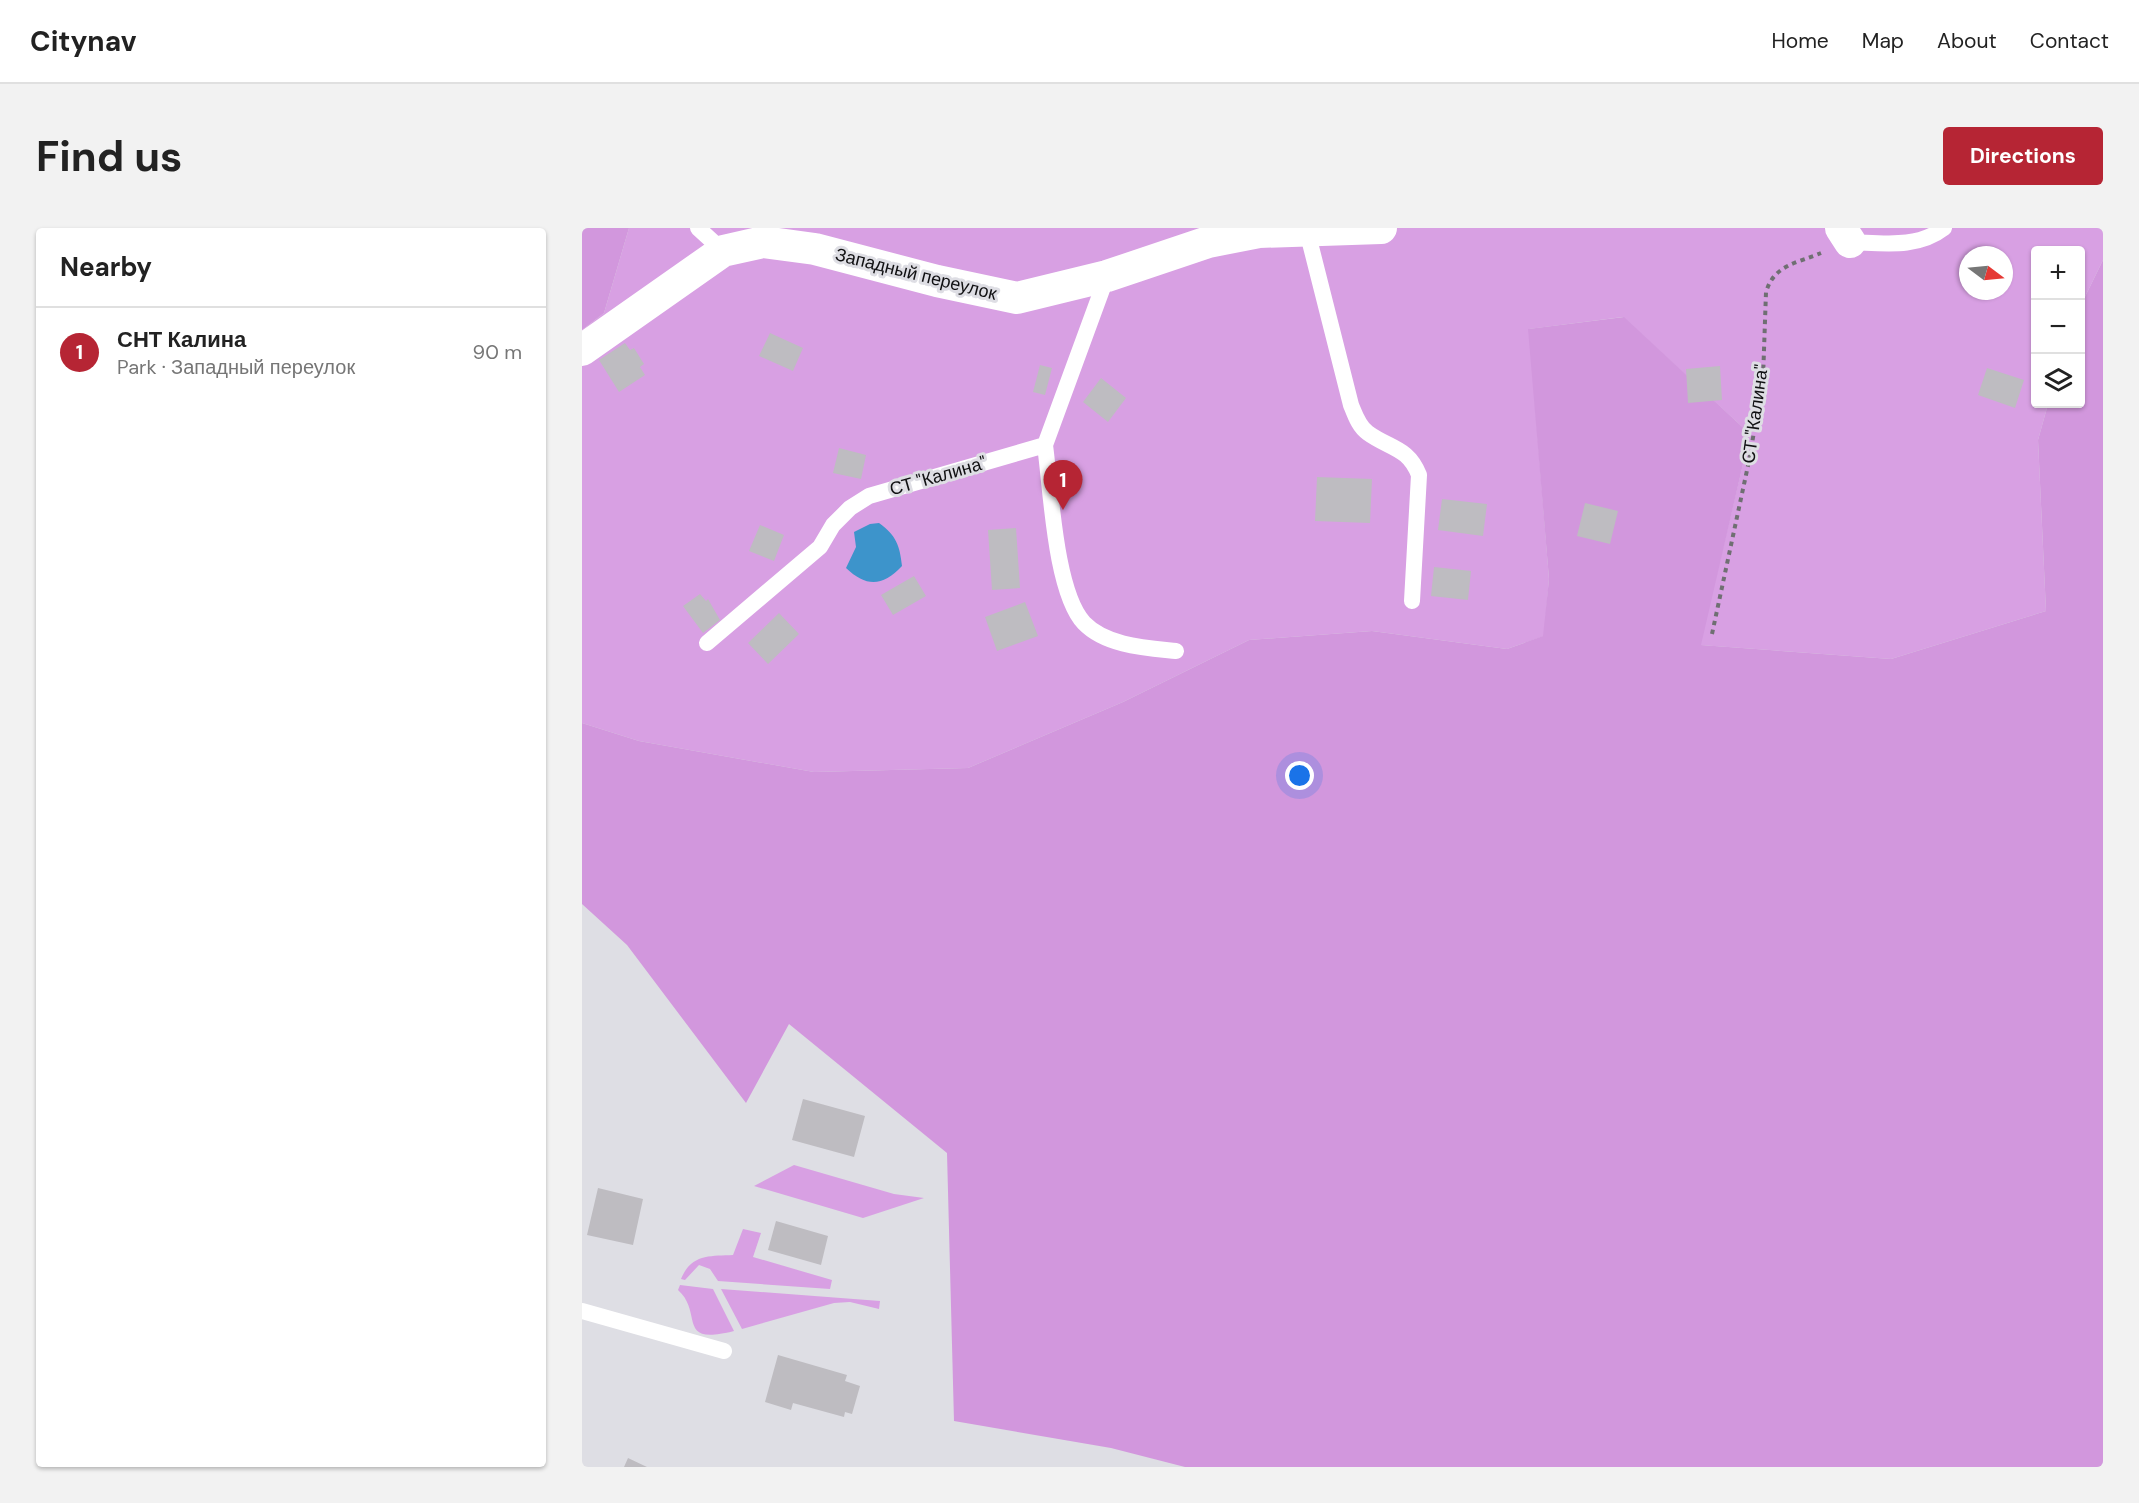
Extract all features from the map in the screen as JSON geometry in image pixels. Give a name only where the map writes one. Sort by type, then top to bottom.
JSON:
[{"type":"street","name":"Западный переулок","points":[[582,350],[723,251],[763,242],[815,249],[936,281],[1017,297],[1107,276],[1208,242],[1259,232],[1381,228]]},
{"type":"lane","points":[[698,228],[723,251]]},
{"type":"lane","points":[[1845,235],[1909,243],[1933,236],[1944,228]]},
{"type":"lane","points":[[1307,231],[1351,405],[1357,420],[1367,433],[1404,452],[1414,463],[1419,475],[1412,601]]},
{"type":"lane","points":[[1107,276],[1045,445],[1063,578],[1071,604],[1085,624],[1102,635],[1136,647],[1176,651]]},
{"type":"lane","name":"СТ \"Калина\"","points":[[707,643],[820,547],[839,519],[850,508],[869,496],[1045,445]]},
{"type":"lane","points":[[582,1311],[724,1351]]},
{"type":"path","name":"СТ \"Калина\"","points":[[1712,634],[1749,461],[1763,379],[1766,292],[1770,278],[1780,269],[1845,235]]},
{"type":"shaded area","points":[[582,228],[629,228],[604,313],[582,330]]},
{"type":"shaded area","points":[[629,228],[2103,228],[2103,260],[2085,297],[2085,246],[2031,246],[2031,408],[2047,408],[2038,440],[2046,611],[1891,659],[1700,645],[1750,434],[1623,317],[1529,329],[1549,579],[1544,636],[1507,649],[1372,631],[1249,640],[1123,702],[968,768],[814,772],[639,741],[582,723],[582,330],[604,313]]},
{"type":"shaded area","points":[[2103,260],[2103,1467],[1185,1467],[1111,1448],[954,1421],[947,1153],[789,1024],[746,1103],[627,945],[582,904],[582,723],[639,741],[814,772],[968,768],[1123,702],[1249,640],[1372,631],[1507,649],[1543,636],[1549,579],[1528,329],[1624,317],[1750,434],[1701,645],[1891,659],[2046,611],[2038,440],[2047,408],[2085,408],[2085,297]]},
{"type":"shaded area","points":[[794,1165],[894,1194],[924,1198],[863,1218],[754,1186]]},
{"type":"shaded area","points":[[743,1229],[761,1233],[753,1257],[832,1280],[830,1289],[718,1281],[710,1269],[699,1265],[685,1280],[681,1279],[690,1265],[702,1258],[733,1255]]},
{"type":"shaded area","points":[[680,1285],[713,1289],[734,1331],[704,1334],[697,1331],[685,1299],[678,1290]]},
{"type":"shaded area","points":[[721,1289],[880,1301],[879,1309],[850,1302],[834,1303],[742,1329]]},
{"type":"water","points":[[879,523],[896,541],[902,566],[888,578],[875,582],[861,579],[846,568],[856,547],[854,532],[870,524]]},
{"type":"building","points":[[770,333],[803,348],[793,371],[759,356]]},
{"type":"building","points":[[625,343],[630,350],[634,348],[644,364],[640,367],[645,375],[619,392],[599,360]]},
{"type":"building","points":[[1040,365],[1052,368],[1045,395],[1033,392]]},
{"type":"building","points":[[1720,366],[1722,400],[1688,403],[1686,369]]},
{"type":"building","points":[[1987,368],[2024,380],[2015,408],[1978,395]]},
{"type":"building","points":[[1101,378],[1126,398],[1108,422],[1083,402]]},
{"type":"building","points":[[839,448],[866,455],[861,479],[833,473]]},
{"type":"building","points":[[1317,477],[1372,479],[1370,523],[1315,521]]},
{"type":"building","points":[[1442,499],[1487,504],[1483,536],[1438,530]]},
{"type":"building","points":[[1585,503],[1618,511],[1610,544],[1577,536]]},
{"type":"building","points":[[760,525],[784,535],[774,561],[749,551]]},
{"type":"building","points":[[1016,528],[1020,588],[992,590],[988,530]]},
{"type":"building","points":[[1434,567],[1471,571],[1468,600],[1431,596]]},
{"type":"building","points":[[914,576],[926,596],[893,615],[881,595]]},
{"type":"building","points":[[700,594],[706,601],[708,599],[720,620],[703,633],[683,606]]},
{"type":"building","points":[[1025,602],[1038,636],[997,651],[985,617]]},
{"type":"building","points":[[779,613],[799,634],[768,664],[748,643]]},
{"type":"building","points":[[803,1099],[865,1116],[854,1157],[792,1140]]},
{"type":"building","points":[[598,1188],[643,1199],[633,1245],[587,1235]]},
{"type":"building","points":[[776,1221],[828,1236],[821,1265],[768,1250]]},
{"type":"building","points":[[778,1355],[847,1375],[845,1381],[860,1386],[852,1414],[845,1412],[844,1417],[793,1403],[791,1410],[765,1402]]},
{"type":"building","points":[[628,1458],[647,1467],[624,1467]]},
{"type":"place","name":"СНТ Калина","points":[[1063,510]]}]
